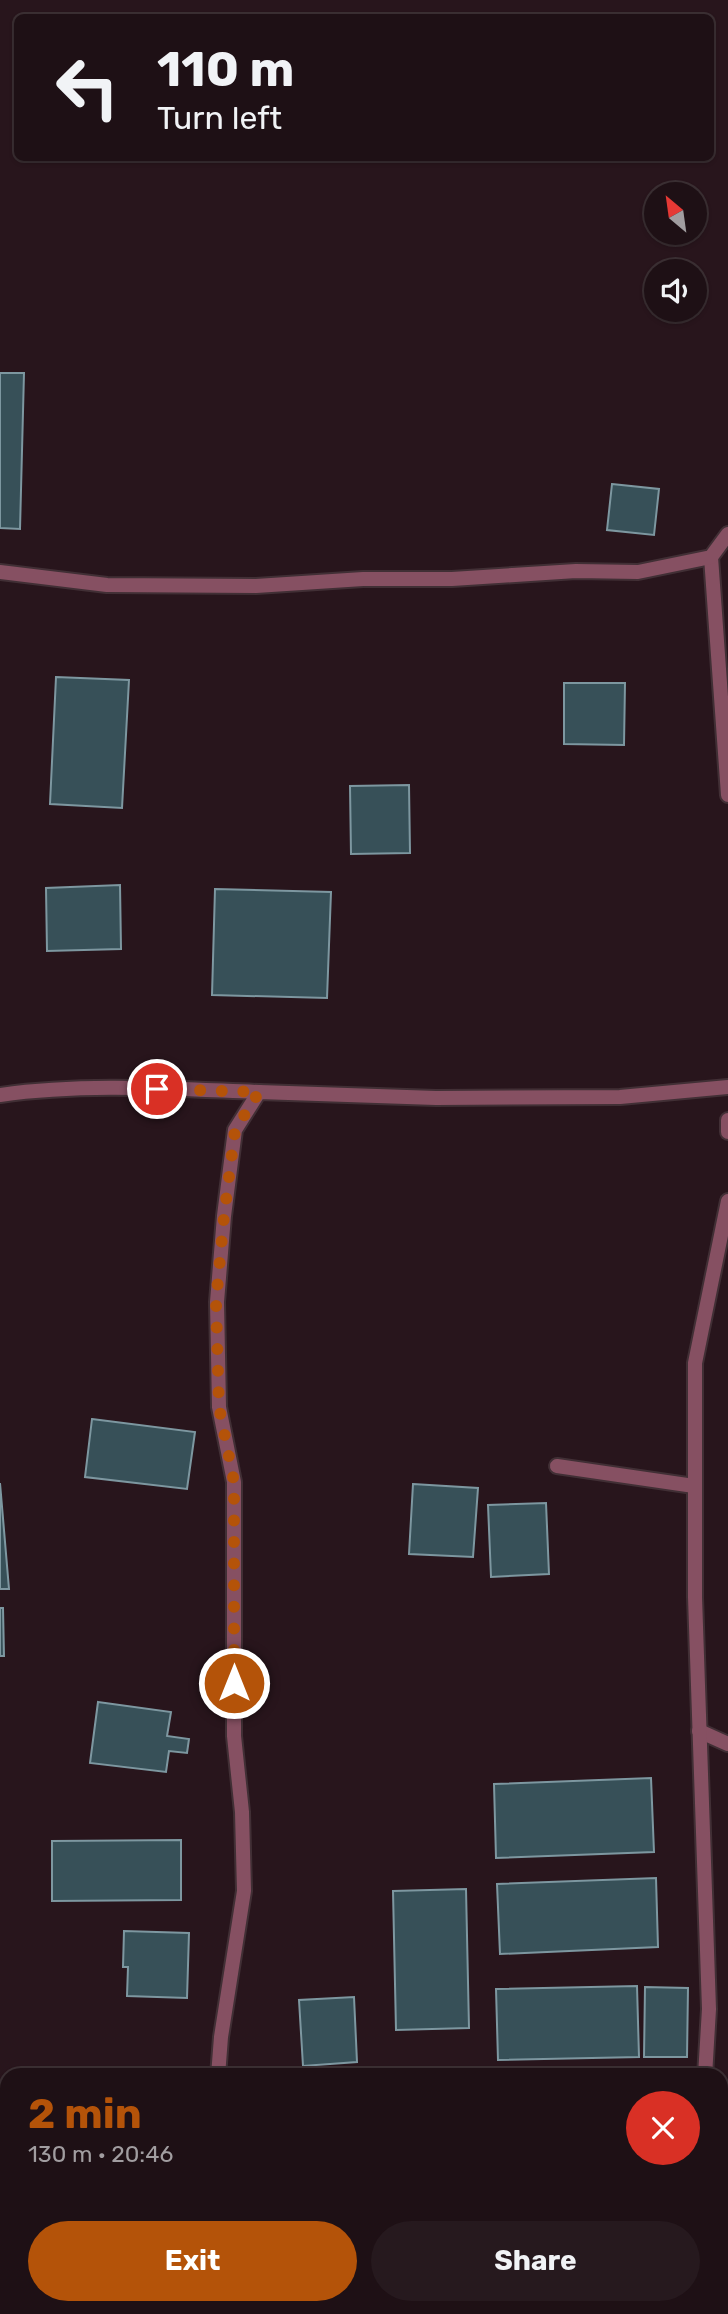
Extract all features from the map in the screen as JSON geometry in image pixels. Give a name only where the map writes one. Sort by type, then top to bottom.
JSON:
[{"type":"street","points":[[728,534],[711,557],[728,795]]},
{"type":"street","points":[[0,572],[107,585],[256,586],[363,579],[452,579],[576,571],[638,572],[711,557]]},
{"type":"street","points":[[0,1095],[33,1091],[157,1089],[436,1098],[620,1097],[728,1087]]},
{"type":"street","points":[[219,2068],[244,1891],[242,1812],[234,1737],[234,1482],[219,1407],[216,1302],[235,1130],[259,1092]]},
{"type":"street","points":[[728,1120],[728,1132]]},
{"type":"street","points":[[705,2068],[709,2009],[699,1731],[694,1486],[695,1363],[728,1201]]},
{"type":"street","points":[[557,1466],[694,1486]]},
{"type":"street","points":[[699,1731],[728,1744]]},
{"type":"building","points":[[0,373],[24,373],[20,529],[0,528]]},
{"type":"building","points":[[612,484],[659,489],[654,535],[607,530]]},
{"type":"building","points":[[56,677],[129,680],[122,808],[50,804]]},
{"type":"building","points":[[564,683],[625,683],[624,745],[564,744]]},
{"type":"building","points":[[409,785],[410,853],[351,854],[350,786]]},
{"type":"building","points":[[120,885],[121,949],[47,951],[46,888]]},
{"type":"building","points":[[215,889],[331,892],[327,998],[212,995]]},
{"type":"building","points":[[92,1419],[195,1432],[187,1489],[85,1477]]},
{"type":"building","points":[[0,1483],[9,1589],[0,1589]]},
{"type":"building","points":[[413,1484],[478,1488],[473,1557],[409,1554]]},
{"type":"building","points":[[546,1503],[549,1574],[491,1577],[488,1505]]},
{"type":"building","points":[[0,1608],[3,1608],[4,1656],[0,1656]]},
{"type":"building","points":[[98,1702],[171,1712],[167,1736],[189,1739],[187,1753],[169,1751],[166,1772],[90,1763]]},
{"type":"building","points":[[651,1778],[654,1852],[496,1858],[494,1784]]},
{"type":"building","points":[[181,1840],[181,1900],[52,1901],[52,1841]]},
{"type":"building","points":[[656,1878],[658,1947],[500,1954],[497,1884]]},
{"type":"building","points":[[466,1889],[469,2028],[396,2030],[393,1891]]},
{"type":"building","points":[[124,1931],[189,1933],[187,1998],[127,1996],[128,1967],[123,1967]]},
{"type":"building","points":[[637,1986],[639,2057],[498,2060],[496,1989]]},
{"type":"building","points":[[645,1987],[688,1988],[687,2057],[644,2057]]},
{"type":"building","points":[[354,1997],[357,2062],[303,2066],[299,2000]]},
{"type":"route","points":[[157,1089],[259,1092],[235,1130],[216,1302],[219,1407],[234,1482],[234,1683]]}]
